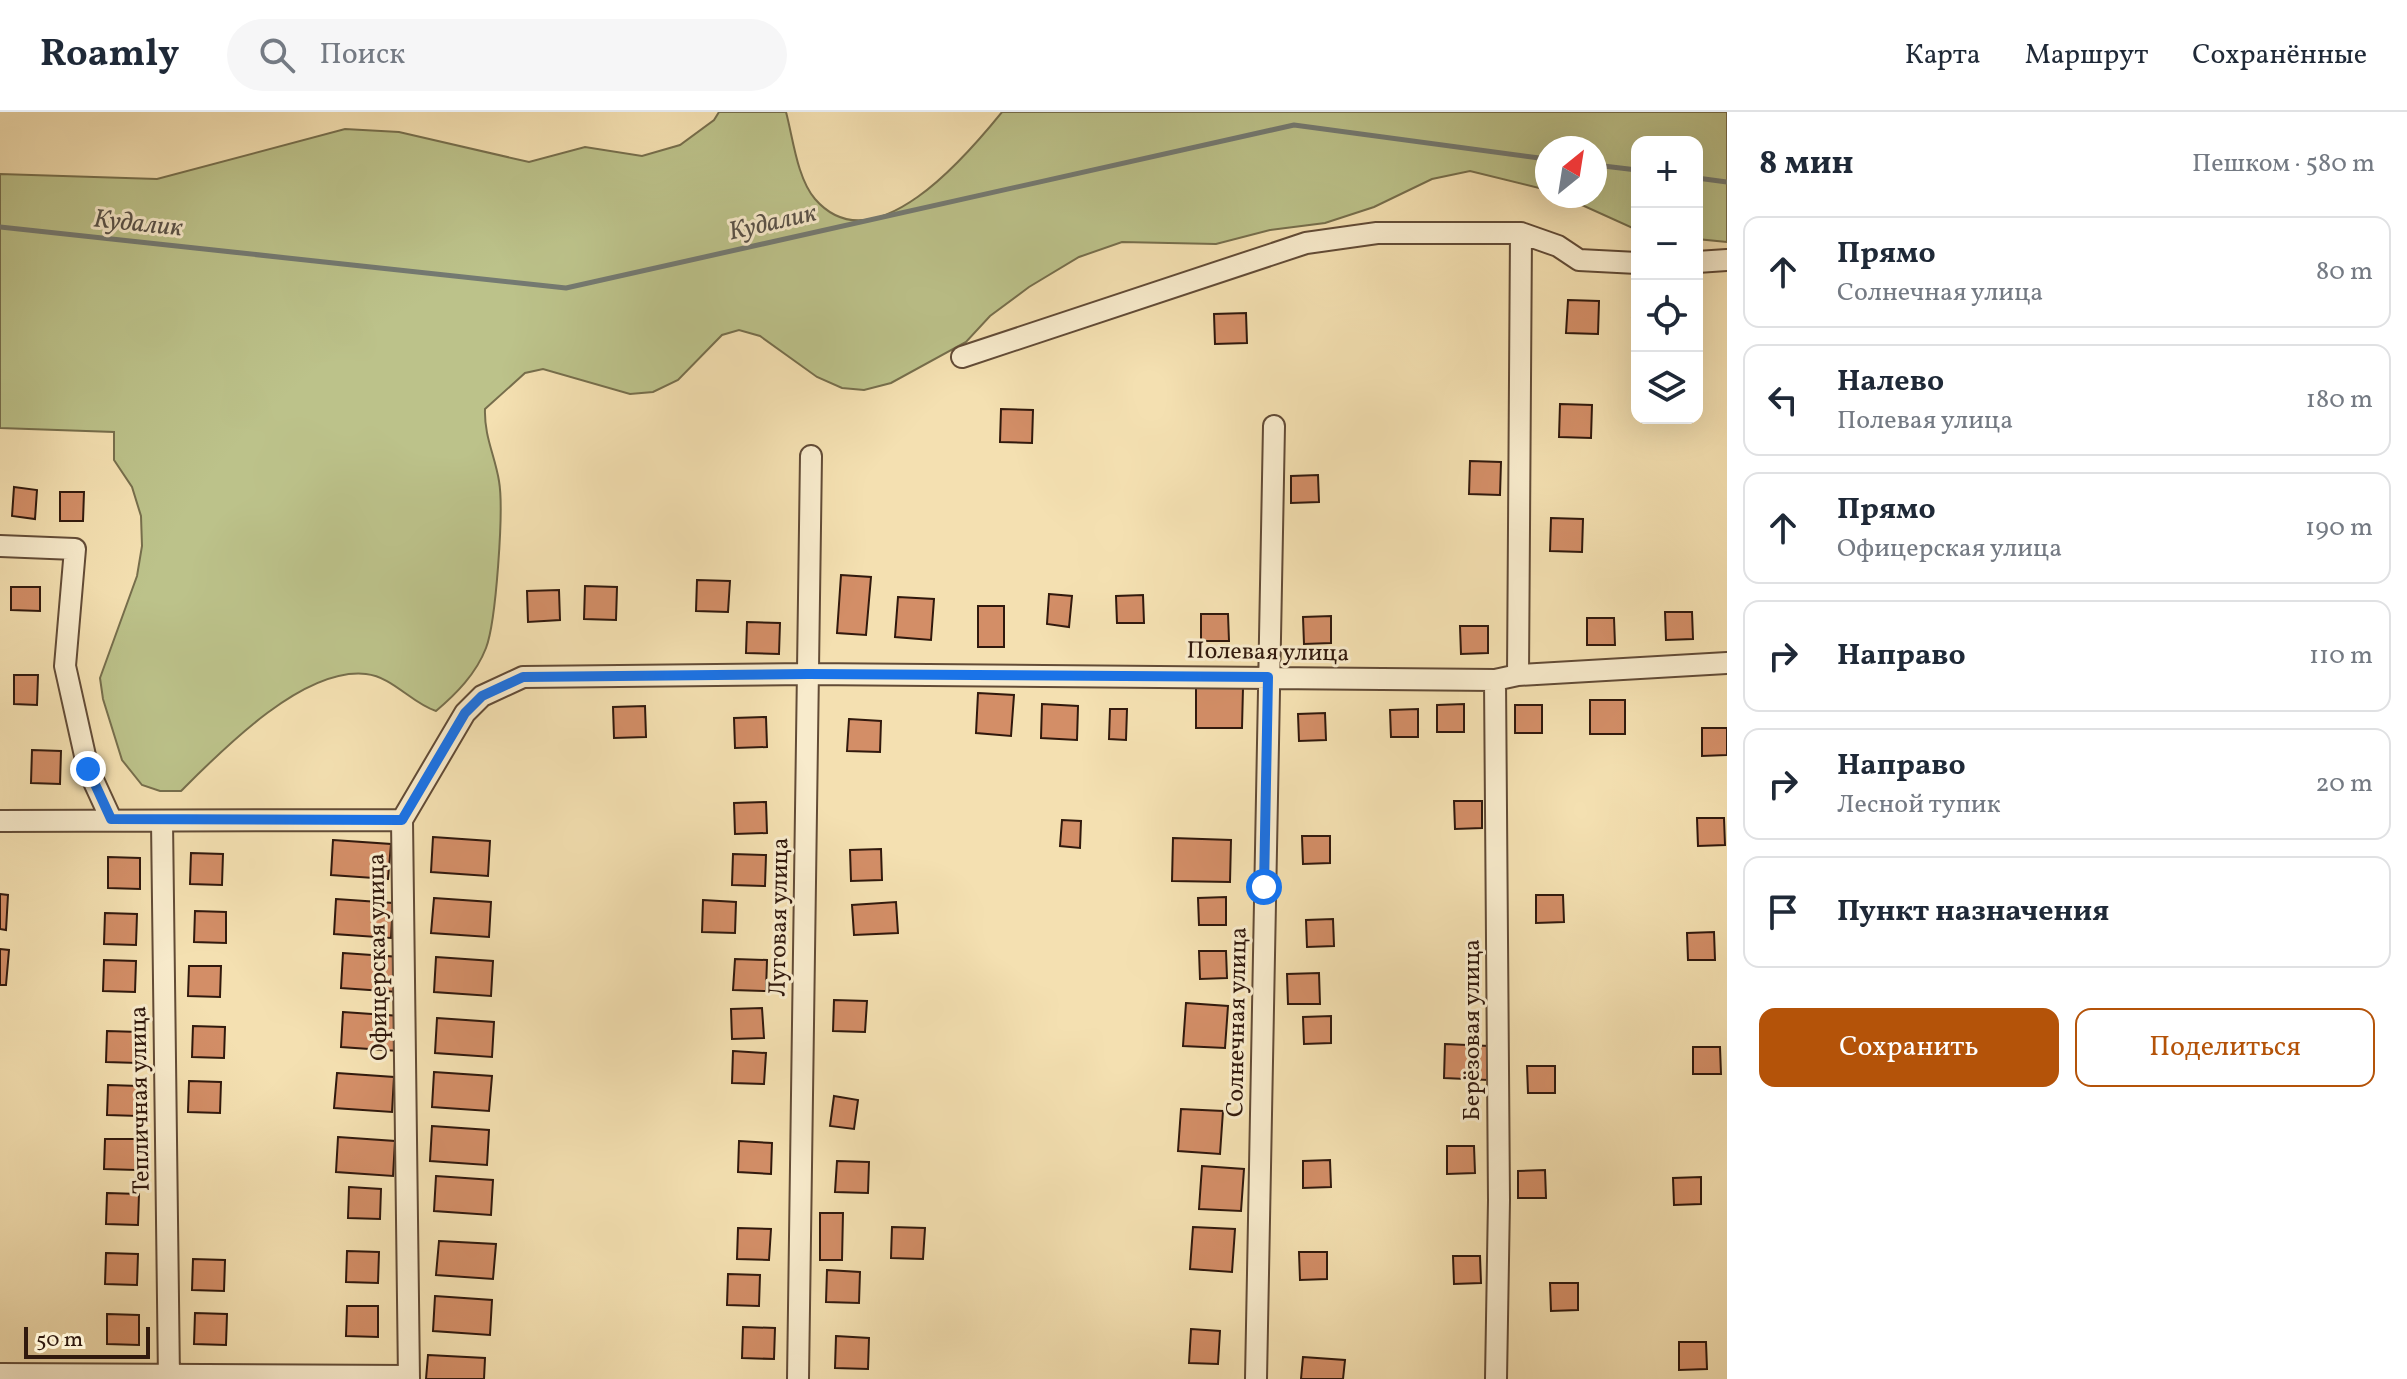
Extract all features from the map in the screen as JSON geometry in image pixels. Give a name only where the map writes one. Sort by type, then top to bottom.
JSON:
[{"type":"street","points":[[962,357],[1306,243],[1377,233],[1521,233],[1558,246],[1579,260],[1631,263]]},
{"type":"street","points":[[1518,675],[1521,233]]},
{"type":"street","points":[[1703,262],[1727,260]]},
{"type":"street","name":"Солнечная улица","points":[[1256,1379],[1274,426]]},
{"type":"street","name":"Луговая улица","points":[[798,1379],[811,456]]},
{"type":"street","points":[[0,546],[75,549],[65,666],[88,769],[111,819]]},
{"type":"street","name":"Полевая улица","points":[[808,674],[1495,680],[1518,675],[1727,663]]},
{"type":"street","name":"Офицерская улица","points":[[409,1377],[402,820],[465,713],[482,696],[523,677],[808,674]]},
{"type":"street","name":"Берёзовая улица","points":[[1495,680],[1499,1200],[1496,1379]]},
{"type":"street","points":[[0,821],[402,820]]},
{"type":"street","name":"Тепличная улица","points":[[162,821],[169,1376]]},
{"type":"street","points":[[0,1374],[409,1377]]},
{"type":"green space","points":[[719,112],[786,112],[800,169],[815,199],[839,217],[864,220],[891,212],[918,197],[967,153],[1002,112],[1727,112],[1727,242],[1703,240],[1703,136],[1631,136],[1631,227],[1588,208],[1607,208],[1607,136],[1535,136],[1535,187],[1470,171],[1432,179],[1374,207],[1325,223],[1270,230],[1216,244],[1122,242],[1079,257],[1029,287],[990,316],[966,342],[891,383],[864,390],[842,388],[817,377],[760,336],[739,330],[722,335],[678,380],[653,392],[630,394],[543,369],[525,373],[485,409],[500,495],[496,591],[486,648],[471,675],[458,690],[436,711],[376,676],[342,675],[316,684],[265,714],[181,791],[160,791],[142,785],[122,760],[103,699],[100,678],[137,576],[142,546],[141,516],[132,487],[114,460],[114,432],[0,428],[0,174],[157,179],[345,129],[399,132],[529,162],[585,147],[642,156],[680,145],[714,120]]},
{"type":"building","points":[[1568,300],[1599,301],[1598,334],[1566,333]]},
{"type":"building","points":[[1246,313],[1247,343],[1215,344],[1214,314]]},
{"type":"building","points":[[1560,404],[1592,405],[1591,438],[1559,437]]},
{"type":"building","points":[[1001,409],[1033,410],[1032,443],[1000,442]]},
{"type":"building","points":[[1470,461],[1501,462],[1500,495],[1469,494]]},
{"type":"building","points":[[1318,475],[1319,502],[1291,503],[1291,476]]},
{"type":"building","points":[[14,487],[37,490],[35,519],[12,516]]},
{"type":"building","points":[[60,492],[84,492],[83,521],[60,521]]},
{"type":"building","points":[[1551,518],[1583,519],[1582,552],[1550,551]]},
{"type":"building","points":[[841,575],[871,577],[866,635],[837,633]]},
{"type":"building","points":[[697,580],[730,581],[728,612],[696,611]]},
{"type":"building","points":[[585,586],[617,587],[616,620],[584,619]]},
{"type":"building","points":[[11,587],[40,587],[40,611],[11,610]]},
{"type":"building","points":[[559,590],[560,620],[528,622],[527,591]]},
{"type":"building","points":[[1049,594],[1072,596],[1069,627],[1047,624]]},
{"type":"building","points":[[1143,595],[1144,623],[1117,623],[1116,596]]},
{"type":"building","points":[[898,597],[934,599],[931,640],[895,637]]},
{"type":"building","points":[[978,606],[1004,606],[1004,647],[978,647]]},
{"type":"building","points":[[1665,612],[1692,612],[1693,639],[1666,640]]},
{"type":"building","points":[[1201,614],[1228,614],[1229,641],[1201,641]]},
{"type":"building","points":[[1331,616],[1331,643],[1304,644],[1303,617]]},
{"type":"building","points":[[1587,618],[1614,618],[1615,645],[1587,645]]},
{"type":"building","points":[[747,622],[780,623],[779,654],[746,653]]},
{"type":"building","points":[[1460,626],[1488,626],[1488,653],[1461,654]]},
{"type":"building","points":[[14,675],[38,675],[37,705],[14,704]]},
{"type":"building","points":[[1196,688],[1243,688],[1242,728],[1196,728]]},
{"type":"building","points":[[978,693],[1014,695],[1011,736],[976,733]]},
{"type":"building","points":[[1590,700],[1625,700],[1625,734],[1590,734]]},
{"type":"building","points":[[1042,704],[1078,706],[1077,740],[1041,738]]},
{"type":"building","points":[[1464,704],[1464,732],[1437,732],[1437,705]]},
{"type":"building","points":[[1515,705],[1542,705],[1542,733],[1515,733]]},
{"type":"building","points":[[645,706],[646,737],[614,738],[613,707]]},
{"type":"building","points":[[1110,709],[1127,709],[1126,740],[1109,739]]},
{"type":"building","points":[[1418,709],[1418,737],[1391,737],[1390,710]]},
{"type":"building","points":[[1325,713],[1326,740],[1299,741],[1298,714]]},
{"type":"building","points":[[766,717],[767,747],[735,748],[734,718]]},
{"type":"building","points":[[849,719],[881,721],[880,752],[847,751]]},
{"type":"building","points":[[1702,728],[1727,728],[1727,755],[1702,756]]},
{"type":"building","points":[[32,750],[61,751],[60,784],[31,783]]},
{"type":"building","points":[[1454,801],[1482,801],[1482,828],[1455,829]]},
{"type":"building","points":[[766,802],[767,833],[735,834],[734,803]]},
{"type":"building","points":[[1697,818],[1724,818],[1725,845],[1698,846]]},
{"type":"building","points":[[1062,820],[1081,821],[1080,848],[1060,846]]},
{"type":"building","points":[[1302,836],[1330,836],[1330,863],[1303,864]]},
{"type":"building","points":[[433,837],[490,841],[488,876],[431,872]]},
{"type":"building","points":[[1173,838],[1231,840],[1230,882],[1172,881]]},
{"type":"building","points":[[333,840],[391,844],[388,879],[331,875]]},
{"type":"building","points":[[881,849],[882,880],[851,881],[850,850]]},
{"type":"building","points":[[191,853],[223,854],[222,885],[190,884]]},
{"type":"building","points":[[733,854],[766,855],[765,886],[732,885]]},
{"type":"building","points":[[108,857],[140,858],[140,889],[108,888]]},
{"type":"building","points":[[0,894],[8,895],[6,930],[0,929]]},
{"type":"building","points":[[1536,895],[1563,895],[1564,922],[1536,923]]},
{"type":"building","points":[[1226,897],[1226,925],[1199,925],[1198,898]]},
{"type":"building","points":[[434,898],[491,902],[489,937],[431,933]]},
{"type":"building","points":[[336,899],[393,903],[391,938],[334,934]]},
{"type":"building","points":[[703,900],[736,902],[735,933],[702,932]]},
{"type":"building","points":[[896,902],[898,933],[854,935],[852,905]]},
{"type":"building","points":[[195,911],[226,912],[226,943],[194,942]]},
{"type":"building","points":[[105,913],[137,914],[136,945],[104,944]]},
{"type":"building","points":[[1333,919],[1334,946],[1307,947],[1306,920]]},
{"type":"building","points":[[1714,932],[1715,960],[1688,960],[1687,933]]},
{"type":"building","points":[[0,949],[9,950],[6,985],[0,985]]},
{"type":"building","points":[[1199,951],[1226,951],[1227,978],[1200,979]]},
{"type":"building","points":[[343,953],[400,957],[398,992],[341,988]]},
{"type":"building","points":[[436,957],[493,961],[491,996],[434,992]]},
{"type":"building","points":[[735,959],[767,960],[766,991],[733,990]]},
{"type":"building","points":[[104,960],[136,961],[135,992],[103,991]]},
{"type":"building","points":[[189,966],[221,966],[220,997],[188,996]]},
{"type":"building","points":[[1319,973],[1320,1004],[1288,1004],[1287,974]]},
{"type":"building","points":[[834,1000],[867,1001],[865,1032],[833,1031]]},
{"type":"building","points":[[1186,1003],[1228,1006],[1225,1048],[1183,1046]]},
{"type":"building","points":[[762,1008],[764,1038],[732,1039],[731,1009]]},
{"type":"building","points":[[343,1012],[400,1016],[398,1051],[341,1047]]},
{"type":"building","points":[[1331,1016],[1331,1043],[1304,1044],[1303,1017]]},
{"type":"building","points":[[437,1018],[494,1022],[492,1057],[435,1053]]},
{"type":"building","points":[[193,1026],[225,1027],[224,1058],[192,1057]]},
{"type":"building","points":[[107,1031],[139,1032],[138,1063],[106,1062]]},
{"type":"building","points":[[1445,1044],[1489,1046],[1488,1080],[1444,1078]]},
{"type":"building","points":[[1693,1047],[1720,1047],[1721,1074],[1693,1074]]},
{"type":"building","points":[[733,1051],[766,1053],[764,1084],[732,1083]]},
{"type":"building","points":[[1527,1066],[1555,1066],[1555,1093],[1528,1093]]},
{"type":"building","points":[[434,1072],[492,1076],[489,1111],[432,1107]]},
{"type":"building","points":[[337,1073],[394,1077],[392,1112],[334,1108]]},
{"type":"building","points":[[189,1081],[221,1082],[220,1113],[188,1112]]},
{"type":"building","points":[[108,1085],[139,1086],[139,1116],[107,1115]]},
{"type":"building","points":[[834,1096],[858,1100],[854,1129],[830,1126]]},
{"type":"building","points":[[1181,1109],[1223,1111],[1220,1154],[1178,1151]]},
{"type":"building","points":[[432,1126],[489,1130],[487,1165],[430,1161]]},
{"type":"building","points":[[338,1137],[395,1141],[393,1176],[336,1172]]},
{"type":"building","points":[[105,1139],[137,1139],[136,1170],[104,1169]]},
{"type":"building","points":[[739,1141],[772,1143],[771,1174],[738,1172]]},
{"type":"building","points":[[1447,1146],[1474,1146],[1475,1173],[1447,1174]]},
{"type":"building","points":[[1330,1160],[1331,1187],[1303,1188],[1303,1161]]},
{"type":"building","points":[[837,1161],[869,1162],[868,1193],[835,1192]]},
{"type":"building","points":[[1202,1166],[1244,1169],[1241,1211],[1199,1209]]},
{"type":"building","points":[[1545,1170],[1546,1198],[1518,1198],[1518,1171]]},
{"type":"building","points":[[436,1176],[493,1180],[491,1215],[434,1211]]},
{"type":"building","points":[[1701,1177],[1701,1204],[1674,1205],[1673,1178]]},
{"type":"building","points":[[349,1187],[381,1189],[380,1219],[348,1218]]},
{"type":"building","points":[[107,1193],[139,1194],[138,1225],[106,1224]]},
{"type":"building","points":[[820,1213],[843,1213],[842,1260],[820,1260]]},
{"type":"building","points":[[892,1227],[925,1228],[923,1259],[891,1258]]},
{"type":"building","points":[[1193,1227],[1235,1229],[1232,1272],[1190,1269]]},
{"type":"building","points":[[738,1228],[771,1229],[769,1260],[737,1259]]},
{"type":"building","points":[[439,1241],[496,1244],[493,1279],[436,1275]]},
{"type":"building","points":[[347,1251],[379,1252],[378,1283],[346,1282]]},
{"type":"building","points":[[1299,1252],[1327,1252],[1327,1279],[1300,1280]]},
{"type":"building","points":[[106,1253],[138,1254],[137,1285],[105,1284]]},
{"type":"building","points":[[1453,1256],[1480,1256],[1481,1283],[1454,1284]]},
{"type":"building","points":[[193,1259],[225,1260],[224,1291],[192,1290]]},
{"type":"building","points":[[827,1270],[860,1272],[859,1303],[826,1302]]},
{"type":"building","points":[[728,1274],[760,1275],[759,1306],[727,1305]]},
{"type":"building","points":[[1550,1283],[1578,1283],[1578,1310],[1551,1311]]},
{"type":"building","points":[[435,1296],[492,1300],[490,1335],[433,1331]]},
{"type":"building","points":[[347,1306],[378,1306],[378,1337],[346,1336]]},
{"type":"building","points":[[195,1313],[227,1314],[226,1345],[194,1344]]},
{"type":"building","points":[[107,1314],[139,1315],[139,1345],[107,1344]]},
{"type":"building","points":[[743,1327],[775,1328],[774,1359],[742,1358]]},
{"type":"building","points":[[1191,1329],[1220,1331],[1218,1364],[1189,1363]]},
{"type":"building","points":[[836,1336],[869,1338],[868,1369],[835,1368]]},
{"type":"building","points":[[1679,1342],[1706,1342],[1707,1369],[1679,1370]]},
{"type":"building","points":[[428,1355],[485,1358],[484,1379],[426,1379]]},
{"type":"building","points":[[1303,1357],[1345,1360],[1343,1379],[1301,1379]]},
{"type":"waterway","name":"Кудалик","points":[[0,227],[566,288],[1294,125],[1535,157]]},
{"type":"waterway","name":"Кудалик","points":[[1607,166],[1631,169]]},
{"type":"waterway","name":"Кудалик","points":[[1703,179],[1727,182]]},
{"type":"route","points":[[88,769],[111,819],[402,820],[465,713],[482,696],[523,677],[808,674],[1268,677],[1264,887]]}]
